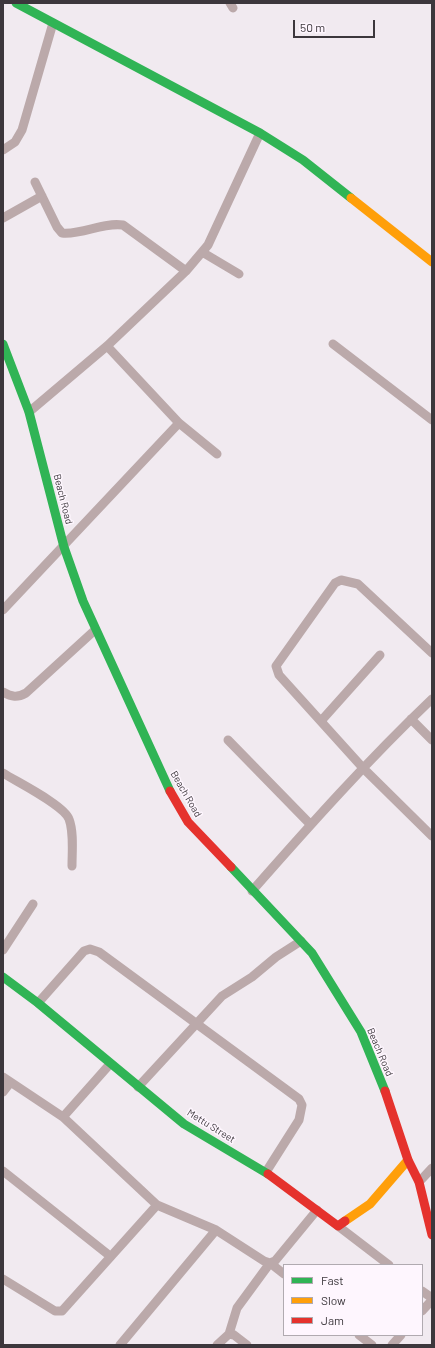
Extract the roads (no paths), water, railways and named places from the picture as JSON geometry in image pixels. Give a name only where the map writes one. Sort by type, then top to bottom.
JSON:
[{"type":"street","points":[[16,3],[260,134],[303,160],[432,262]]},
{"type":"street","points":[[3,150],[16,142],[22,130],[53,23]]},
{"type":"street","points":[[29,412],[107,346],[186,271],[208,245],[260,134]]},
{"type":"street","points":[[35,182],[57,227],[62,233],[72,234],[114,224],[122,225],[186,271]]},
{"type":"street","points":[[3,218],[42,196]]},
{"type":"street","points":[[202,252],[239,274]]},
{"type":"street","name":"Beach Road","points":[[3,344],[29,412],[64,547],[82,601],[166,785],[188,822],[301,941],[325,971],[361,1032],[389,1101],[408,1160],[419,1182],[432,1235]]},
{"type":"street","points":[[333,344],[432,420]]},
{"type":"street","points":[[107,346],[179,423],[217,454]]},
{"type":"street","points":[[3,610],[64,547],[179,423]]},
{"type":"street","points":[[432,653],[358,584],[341,580],[329,591],[276,666],[279,675],[363,768],[432,836]]},
{"type":"street","points":[[3,692],[10,696],[19,697],[26,693],[96,630]]},
{"type":"street","points":[[321,720],[380,654]]},
{"type":"street","points":[[252,891],[310,824],[432,699]]},
{"type":"street","points":[[411,719],[432,740]]},
{"type":"street","points":[[228,740],[310,824]]},
{"type":"street","points":[[3,773],[60,808],[69,817],[71,824],[72,866]]},
{"type":"street","points":[[3,950],[33,904]]},
{"type":"street","points":[[138,1086],[195,1023],[222,996],[252,977],[276,957],[301,941]]},
{"type":"street","points":[[38,1004],[84,950],[90,949],[99,952],[299,1099],[302,1105],[299,1120],[266,1172]]},
{"type":"street","name":"Mettu Street","points":[[3,977],[184,1124],[266,1172],[338,1226]]},
{"type":"street","points":[[63,1117],[110,1064]]},
{"type":"street","points":[[3,1092],[7,1080],[63,1117],[157,1205],[216,1230],[264,1261],[270,1262],[283,1273]]},
{"type":"street","points":[[388,1264],[338,1226],[370,1204],[408,1160]]},
{"type":"street","points":[[419,1182],[432,1168]]},
{"type":"street","points":[[3,1171],[110,1256]]},
{"type":"street","points":[[3,1279],[55,1311],[62,1311],[157,1205]]},
{"type":"street","points":[[217,1345],[229,1334],[237,1308],[270,1262],[279,1256],[317,1210]]},
{"type":"street","points":[[120,1345],[216,1230]]},
{"type":"street","points":[[423,1292],[432,1299],[423,1310]]},
{"type":"street","points":[[229,1334],[234,1335],[247,1345]]},
{"type":"street","points":[[360,1336],[372,1345]]},
{"type":"street","points":[[392,1345],[400,1336]]}]
